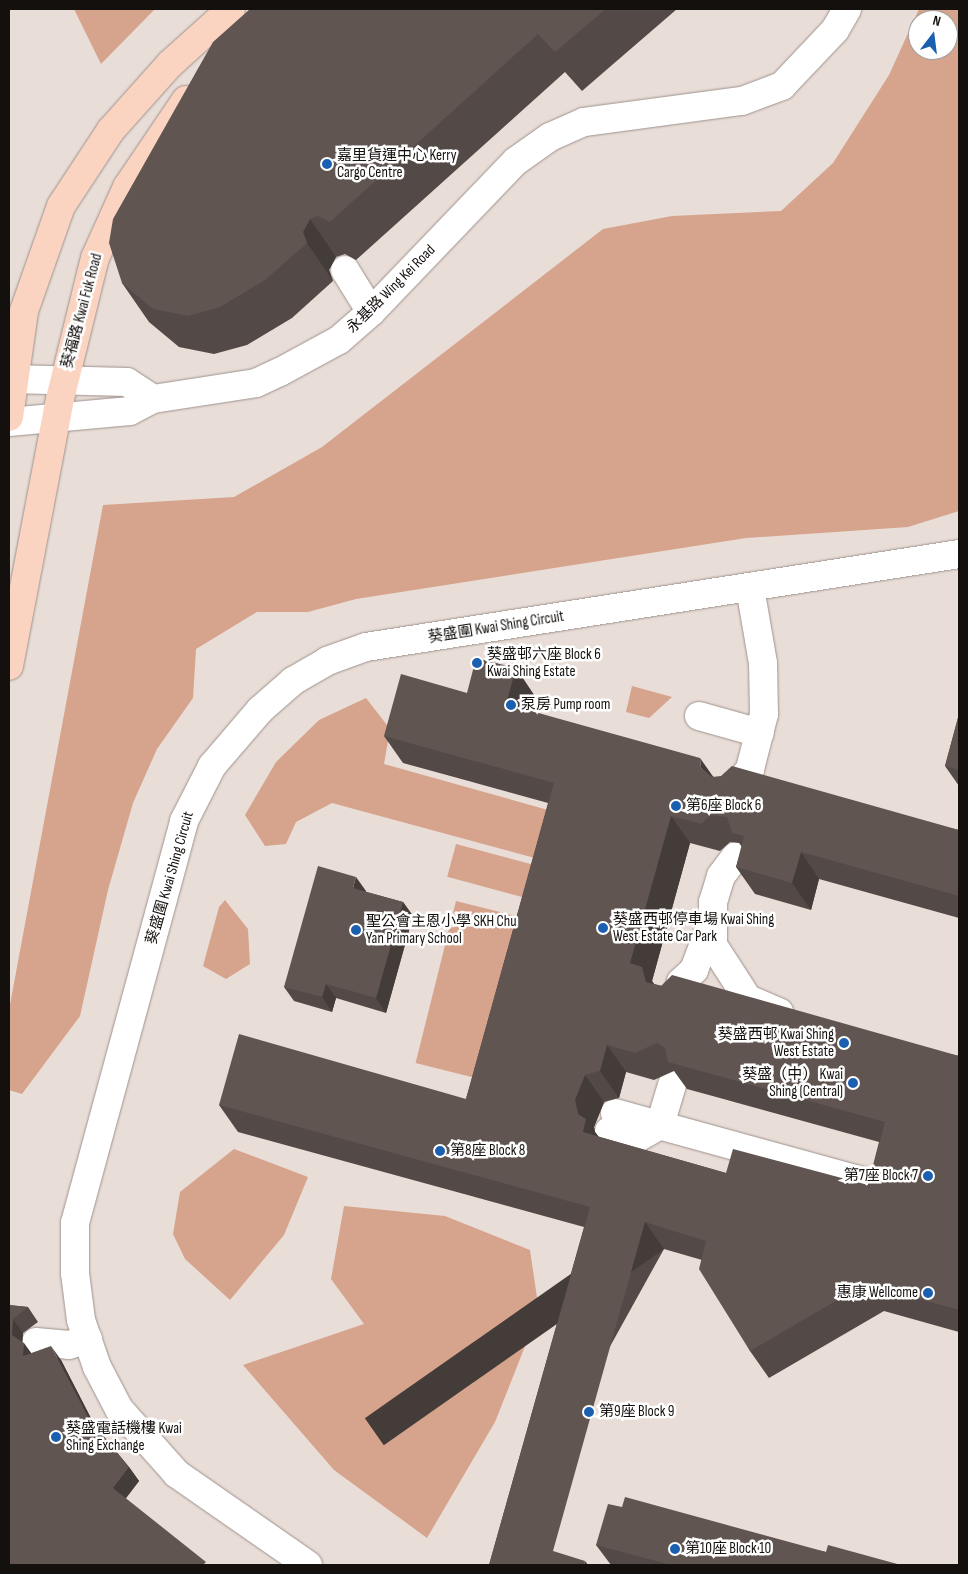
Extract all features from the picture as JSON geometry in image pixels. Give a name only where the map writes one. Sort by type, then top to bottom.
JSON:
[{"type":"main road","points":[[9,417],[11,379],[24,311],[46,241],[84,166],[141,95],[231,9]]},
{"type":"main road","name":"葵福路 Kwai Fuk Road","points":[[9,666],[55,420],[95,258],[110,224],[150,149],[202,80]]},
{"type":"street","points":[[820,44],[829,9]]},
{"type":"street","name":"永基路 Wing Kei Road","points":[[9,422],[55,420],[130,411],[153,399],[256,382],[339,340],[371,312],[516,160],[550,137],[584,122],[742,101],[782,86],[820,44],[847,9]]},
{"type":"street","points":[[345,270],[371,312]]},
{"type":"street","points":[[11,379],[127,382],[153,399]]},
{"type":"street","name":"葵盛圍 Kwai Shing Circuit","points":[[308,1565],[177,1474],[155,1453],[119,1409],[88,1339],[75,1273],[76,1223],[184,821],[212,766],[235,736],[293,681],[327,661],[366,647],[959,554]]},
{"type":"street","points":[[746,784],[760,733],[765,687],[750,588]]},
{"type":"street","points":[[699,716],[760,733]]},
{"type":"street","points":[[725,861],[711,925],[691,989],[752,1010],[806,1020]]},
{"type":"street","points":[[711,925],[721,962],[752,1010]]},
{"type":"street","points":[[651,1123],[663,1082]]},
{"type":"street","points":[[612,1122],[651,1123],[870,1183]]},
{"type":"street","points":[[36,1342],[69,1345],[88,1339]]},
{"type":"shaded area","points":[[74,9],[155,9],[101,64]]},
{"type":"shaded area","points":[[959,9],[959,511],[908,527],[746,538],[356,599],[308,612],[257,612],[196,649],[193,698],[157,749],[133,803],[108,890],[80,1016],[22,1094],[9,1090],[9,1010],[103,505],[234,497],[322,447],[603,229],[672,216],[781,211],[833,163],[889,75],[908,33],[908,60],[958,60],[958,10],[919,10]]},
{"type":"shaded area","points":[[632,686],[672,697],[649,718],[626,712]]},
{"type":"shaded area","points":[[366,698],[390,729],[384,764],[555,812],[542,860],[332,803],[296,822],[286,844],[265,846],[245,815],[276,762],[319,720]]},
{"type":"shaded area","points":[[456,844],[551,869],[542,902],[447,877]]},
{"type":"shaded area","points":[[225,900],[248,929],[250,964],[226,979],[203,966],[219,907]]},
{"type":"shaded area","points":[[456,901],[527,919],[486,1081],[416,1063]]},
{"type":"shaded area","points":[[234,1149],[308,1177],[284,1235],[230,1300],[185,1259],[173,1234],[180,1192]]},
{"type":"shaded area","points":[[344,1206],[445,1216],[530,1250],[539,1311],[495,1422],[427,1538],[334,1470],[243,1365],[364,1324],[331,1279]]},
{"type":"building","name":"嘉里貨運中心 Kerry Cargo Centre","points":[[250,9],[606,9],[555,52],[538,34],[330,222],[318,216],[310,219],[303,232],[307,243],[265,280],[220,307],[188,316],[153,309],[122,283],[109,243],[113,219],[213,42]]},
{"type":"building","points":[[476,658],[516,668],[506,704],[700,758],[701,768],[712,777],[721,776],[732,766],[959,830],[959,896],[801,852],[792,883],[736,867],[744,836],[732,833],[727,817],[711,815],[701,824],[671,816],[630,963],[642,967],[646,982],[661,986],[672,975],[959,1056],[959,1310],[865,1284],[750,1351],[699,1269],[706,1241],[645,1222],[553,1551],[585,1561],[584,1565],[489,1565],[590,1207],[219,1105],[239,1034],[466,1099],[554,783],[384,736],[401,674],[467,693]],"holes":[[[657,1043],[665,1048],[668,1062],[885,1122],[868,1185],[733,1149],[726,1173],[583,1132],[586,1119],[578,1114],[575,1100],[585,1075],[600,1071],[607,1045],[635,1053]]]},
{"type":"building","points":[[959,714],[959,770],[945,766]]},
{"type":"building","points":[[318,866],[356,877],[353,888],[403,902],[376,998],[326,984],[322,997],[284,987]]},
{"type":"building","name":"葵盛電話機樓 Kwai Shing Exchange","points":[[9,1305],[28,1307],[13,1319],[12,1335],[24,1343],[23,1356],[51,1346],[88,1417],[129,1467],[113,1488],[206,1562],[203,1565],[9,1565]]},
{"type":"building","points":[[625,1497],[826,1552],[828,1545],[901,1565],[671,1565],[596,1545],[608,1504],[622,1507]]},
{"type":"place","name":"嘉里貨運中心 Kerry Cargo Centre","points":[[327,164]]},
{"type":"place","name":"葵盛邨六座 Block 6 Kwai Shing Estate","points":[[477,663]]},
{"type":"place","name":"泵房 Pump room","points":[[511,705]]},
{"type":"place","name":"第6座 Block 6","points":[[676,806]]},
{"type":"place","name":"葵盛西邨停車場 Kwai Shing West Estate Car Park","points":[[603,928]]},
{"type":"place","name":"聖公會主恩小學 SKH Chu Yan Primary School","points":[[356,930]]},
{"type":"place","name":"葵盛西邨 Kwai Shing West Estate","points":[[844,1043]]},
{"type":"place","name":"葵盛（中） Kwai Shing (Central)","points":[[853,1083]]},
{"type":"place","name":"第8座 Block 8","points":[[440,1151]]},
{"type":"place","name":"第7座 Block 7","points":[[928,1176]]},
{"type":"place","name":"惠康 Wellcome","points":[[928,1293]]},
{"type":"place","name":"第9座 Block 9","points":[[589,1412]]},
{"type":"place","name":"葵盛電話機樓 Kwai Shing Exchange","points":[[56,1437]]},
{"type":"place","name":"第10座 Block 10","points":[[675,1549]]}]
